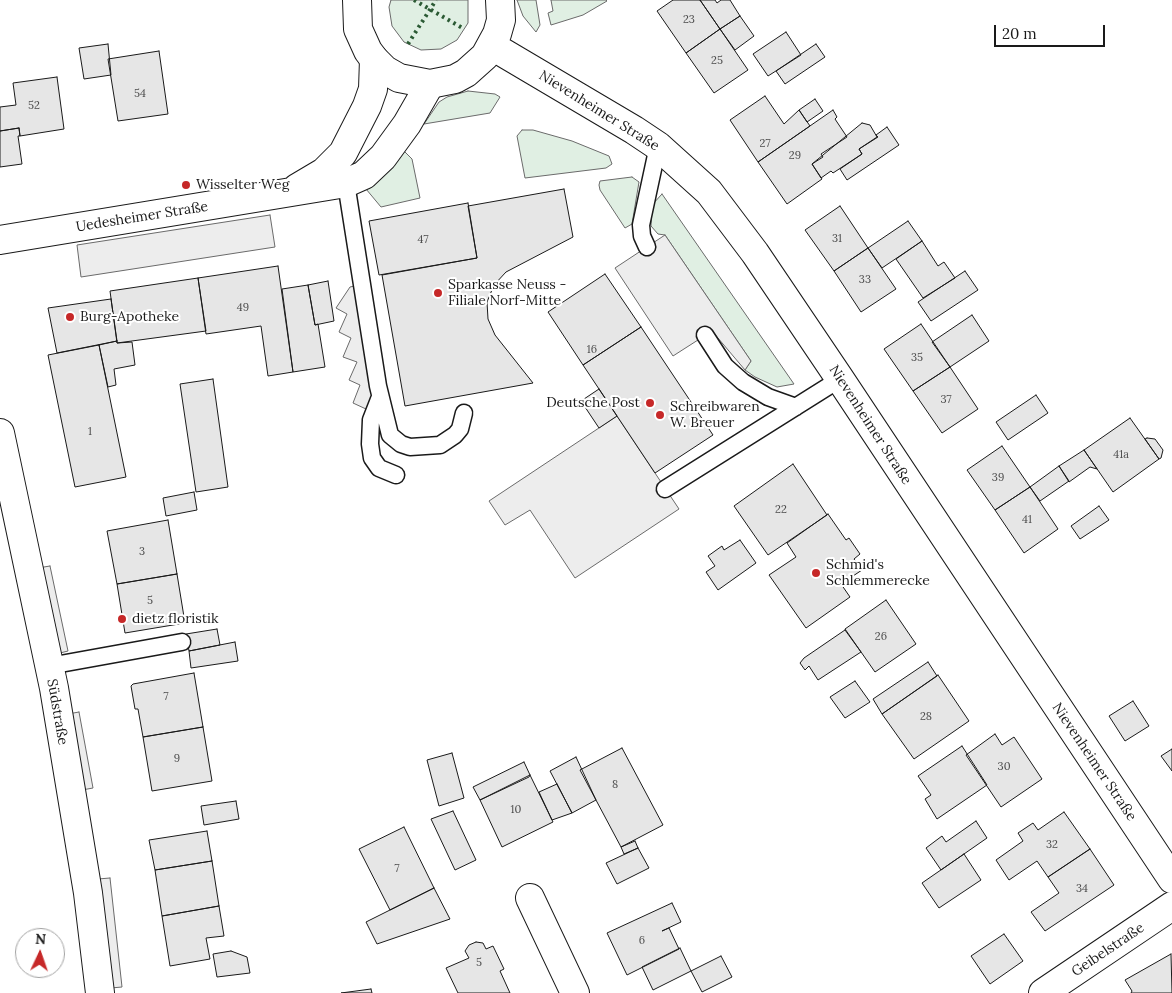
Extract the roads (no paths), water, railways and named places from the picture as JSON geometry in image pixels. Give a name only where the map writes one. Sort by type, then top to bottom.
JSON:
[{"type":"street","points":[[357,0],[358,29],[368,51],[374,59],[385,70],[399,78],[430,84],[455,79],[476,66],[492,46],[500,20],[500,0]]},
{"type":"street","name":"Nievenheimer Straße","points":[[492,46],[658,146],[709,192],[755,253],[1168,864]]},
{"type":"street","name":"Uedesheimer Straße","points":[[285,195],[324,172],[343,153],[373,89],[374,59]]},
{"type":"street","name":"Uedesheimer Straße","points":[[0,240],[285,195],[346,183],[364,175],[383,157],[407,124],[430,84]]},
{"type":"street","name":"Südstraße","points":[[0,433],[49,666],[88,893],[100,993]]},
{"type":"street","points":[[530,898],[575,993]]},
{"type":"street","name":"Geibelstraße","points":[[1043,993],[1172,906]]},
{"type":"lane","points":[[647,247],[640,225],[658,146]]},
{"type":"lane","points":[[346,183],[380,398],[390,434],[401,444],[410,447],[432,447],[448,441],[460,429],[464,413]]},
{"type":"lane","points":[[705,335],[726,366],[743,382],[768,397],[796,407]]},
{"type":"lane","points":[[665,489],[840,380]]},
{"type":"lane","points":[[380,398],[370,420],[372,458],[379,468],[396,475]]},
{"type":"lane","points":[[49,666],[182,642]]},
{"type":"place","name":"Wisselter Weg","points":[[186,185]]},
{"type":"place","name":"Sparkasse Neuss - Filiale Norf-Mitte","points":[[438,293]]},
{"type":"place","name":"Burg-Apotheke","points":[[70,317]]},
{"type":"place","name":"Deutsche Post","points":[[650,403]]},
{"type":"place","name":"Schreibwaren W. Breuer","points":[[660,415]]},
{"type":"place","name":"Schmid's Schlemmerecke","points":[[816,573]]},
{"type":"place","name":"dietz floristik","points":[[122,619]]}]
